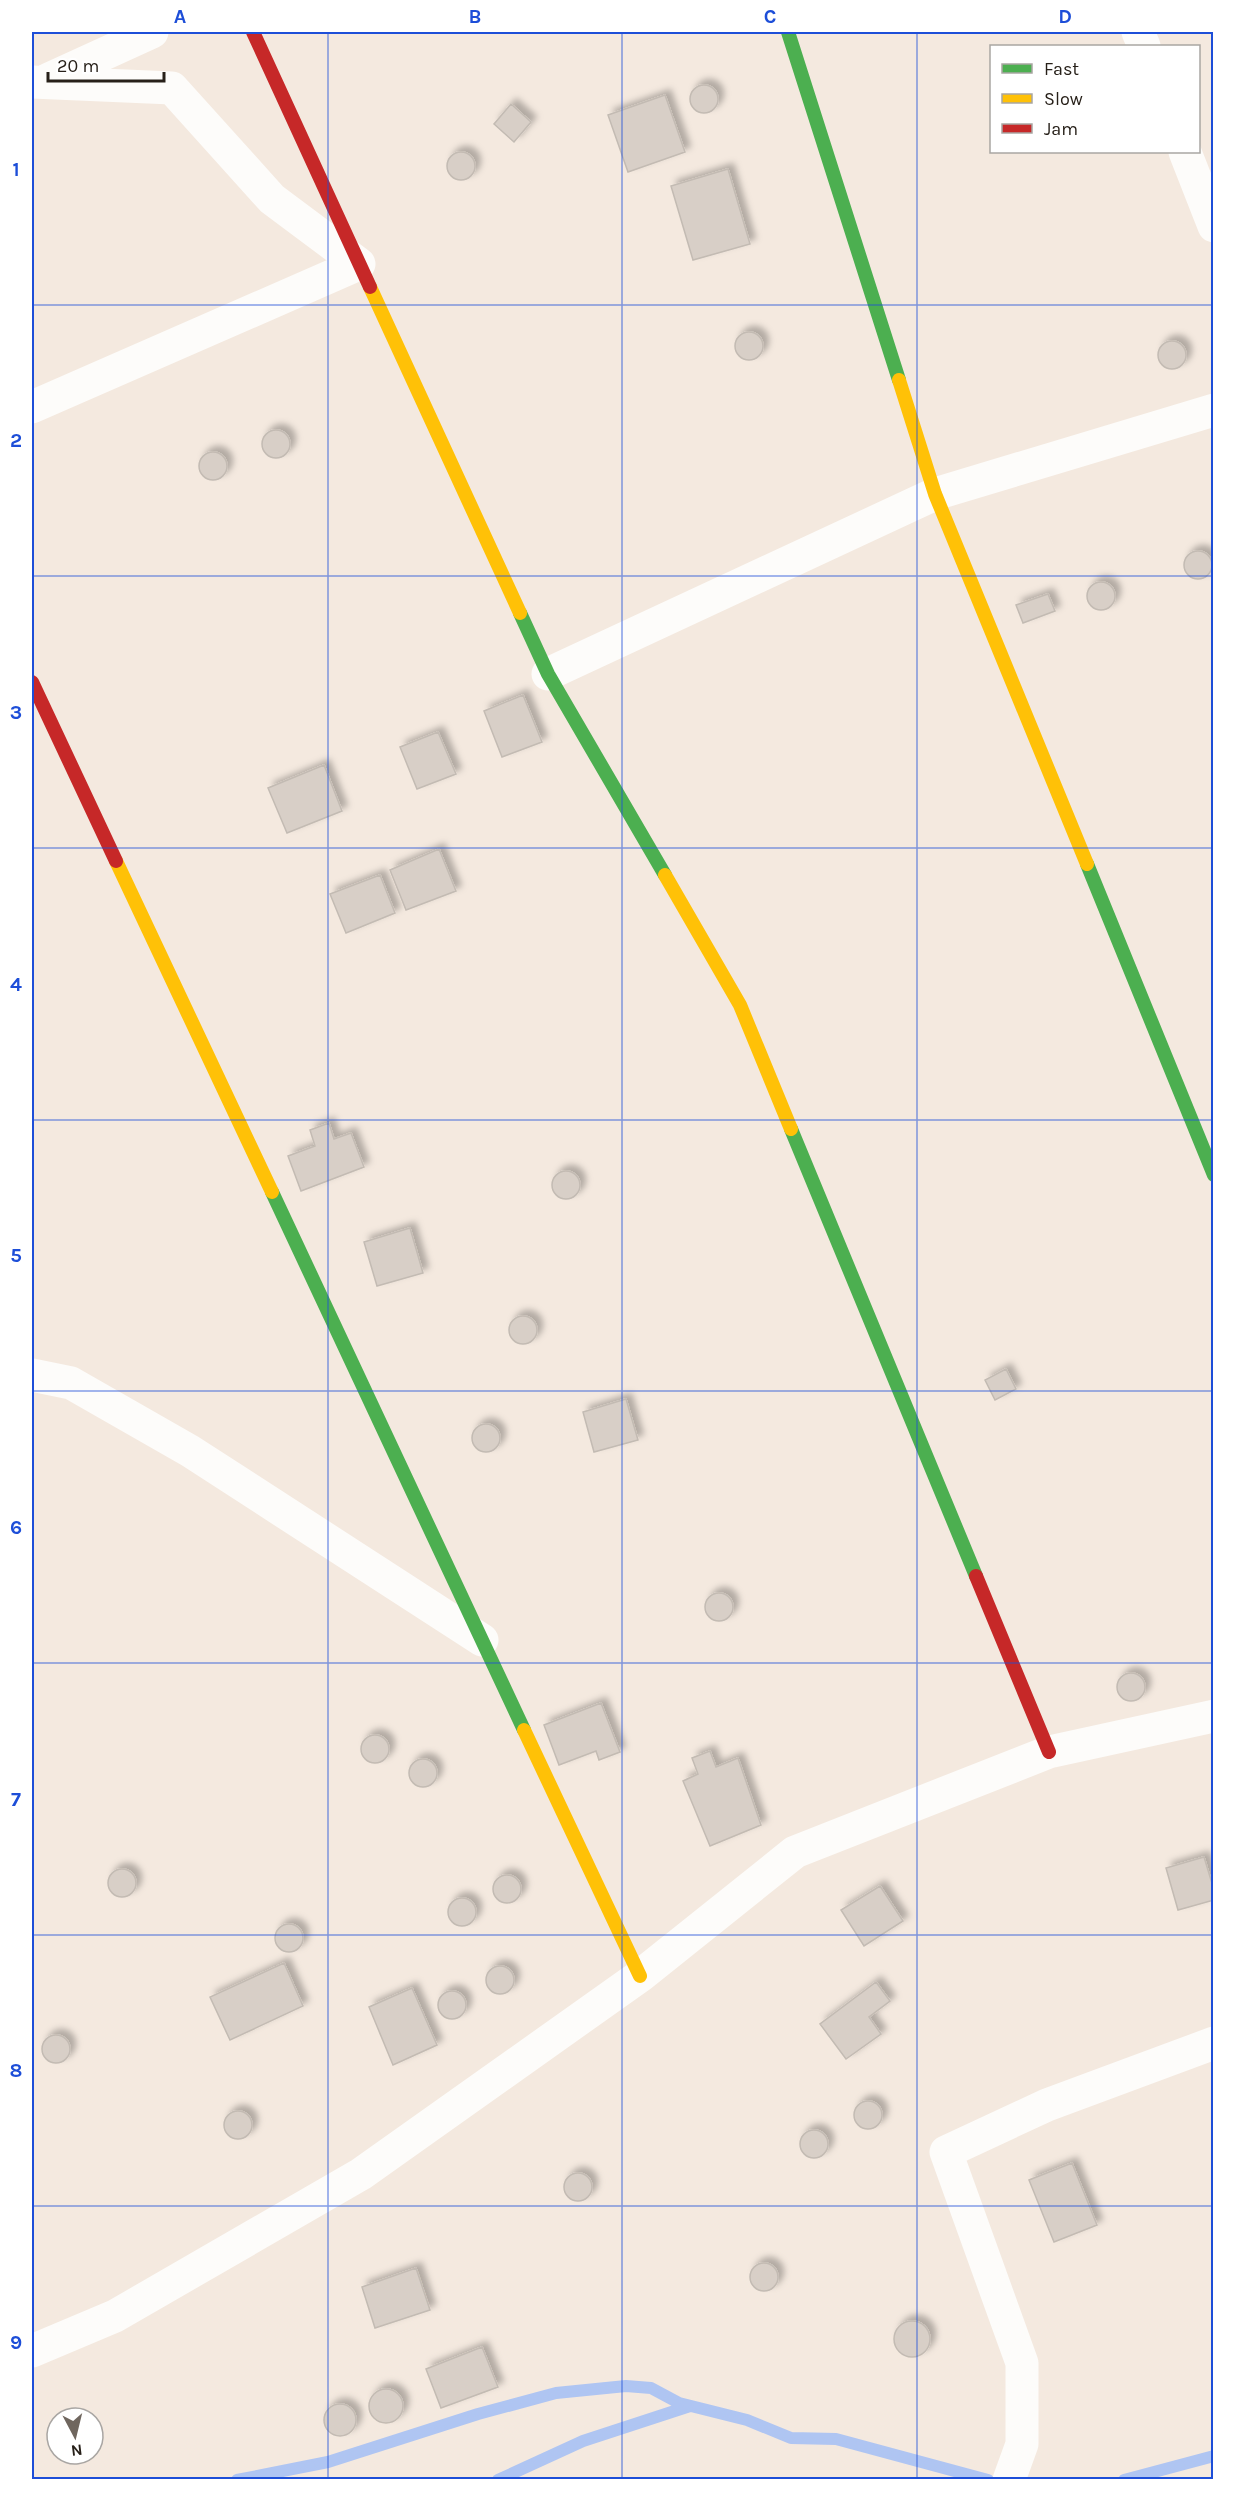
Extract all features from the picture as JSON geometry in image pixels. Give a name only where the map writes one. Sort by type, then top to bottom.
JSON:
[{"type":"street","points":[[36,84],[152,32]]},
{"type":"street","points":[[253,32],[548,674],[740,1005],[1049,1752]]},
{"type":"street","points":[[789,32],[935,494],[1214,1175]]},
{"type":"street","points":[[36,84],[171,88],[272,199],[360,264]]},
{"type":"street","points":[[1185,153],[1214,226]]},
{"type":"street","points":[[32,407],[360,264]]},
{"type":"street","points":[[548,674],[935,494],[1214,410]]},
{"type":"street","points":[[32,682],[640,1976]]},
{"type":"street","points":[[32,1375],[71,1383],[190,1451],[482,1640]]},
{"type":"street","points":[[32,2351],[115,2316],[361,2174],[640,1976],[795,1852],[1049,1752],[1214,1716]]},
{"type":"street","points":[[1009,2480],[1022,2444],[1022,2363],[946,2152],[1047,2105],[1214,2043]]},
{"type":"building","points":[[704,85],[714,89],[718,99],[714,109],[704,113],[694,109],[690,99],[694,89]]},
{"type":"building","points":[[665,95],[685,152],[628,172],[608,115]]},
{"type":"building","points":[[511,104],[531,122],[514,142],[494,124]]},
{"type":"building","points":[[461,152],[471,156],[475,166],[471,176],[461,180],[451,176],[447,166],[451,156]]},
{"type":"building","points":[[728,169],[750,244],[693,260],[671,186]]},
{"type":"building","points":[[749,332],[759,336],[763,346],[759,356],[749,360],[739,356],[735,346],[739,336]]},
{"type":"building","points":[[1172,341],[1182,345],[1186,355],[1182,365],[1172,369],[1162,365],[1158,355],[1162,345]]},
{"type":"building","points":[[276,430],[286,434],[290,444],[286,454],[276,458],[266,454],[262,444],[266,434]]},
{"type":"building","points":[[213,452],[223,456],[227,466],[223,476],[213,480],[203,476],[199,466],[203,456]]},
{"type":"building","points":[[1198,551],[1208,555],[1212,565],[1208,575],[1198,579],[1188,575],[1184,565],[1188,555]]},
{"type":"building","points":[[1101,582],[1111,586],[1115,596],[1111,606],[1101,610],[1091,606],[1087,596],[1091,586]]},
{"type":"building","points":[[1048,594],[1055,611],[1023,623],[1016,605]]},
{"type":"building","points":[[523,695],[542,742],[502,757],[484,711]]},
{"type":"building","points":[[438,732],[456,774],[417,789],[400,747]]},
{"type":"building","points":[[324,765],[342,811],[287,833],[268,788]]},
{"type":"building","points":[[439,849],[456,891],[406,910],[390,870]]},
{"type":"building","points":[[380,875],[395,913],[346,933],[330,894]]},
{"type":"building","points":[[329,1123],[334,1139],[351,1133],[364,1167],[301,1191],[288,1156],[315,1146],[310,1130]]},
{"type":"building","points":[[566,1171],[576,1175],[580,1185],[576,1195],[566,1199],[556,1195],[552,1185],[556,1175]]},
{"type":"building","points":[[410,1228],[423,1273],[377,1286],[364,1242]]},
{"type":"building","points":[[523,1316],[533,1320],[537,1330],[533,1340],[523,1344],[513,1340],[509,1330],[513,1320]]},
{"type":"building","points":[[1006,1369],[1016,1389],[995,1400],[985,1380]]},
{"type":"building","points":[[626,1399],[638,1440],[594,1452],[583,1412]]},
{"type":"building","points":[[486,1424],[496,1428],[500,1438],[496,1448],[486,1452],[476,1448],[472,1438],[476,1428]]},
{"type":"building","points":[[719,1593],[729,1597],[733,1607],[729,1617],[719,1621],[709,1617],[705,1607],[709,1597]]},
{"type":"building","points":[[1131,1673],[1141,1677],[1145,1687],[1141,1697],[1131,1701],[1121,1697],[1117,1687],[1121,1677]]},
{"type":"building","points":[[601,1703],[620,1752],[599,1760],[596,1751],[559,1765],[544,1725]]},
{"type":"building","points":[[375,1735],[385,1739],[389,1749],[385,1759],[375,1763],[365,1759],[361,1749],[365,1739]]},
{"type":"building","points":[[710,1751],[716,1767],[738,1758],[761,1825],[710,1846],[683,1781],[698,1774],[692,1758]]},
{"type":"building","points":[[423,1759],[433,1763],[437,1773],[433,1783],[423,1787],[413,1783],[409,1773],[413,1763]]},
{"type":"building","points":[[1204,1857],[1214,1890],[1214,1900],[1178,1910],[1166,1868]]},
{"type":"building","points":[[122,1869],[132,1873],[136,1883],[132,1893],[122,1897],[112,1893],[108,1883],[112,1873]]},
{"type":"building","points":[[507,1875],[517,1879],[521,1889],[517,1899],[507,1903],[497,1899],[493,1889],[497,1879]]},
{"type":"building","points":[[880,1886],[903,1921],[864,1946],[841,1910]]},
{"type":"building","points":[[462,1898],[472,1902],[476,1912],[472,1922],[462,1926],[452,1922],[448,1912],[452,1902]]},
{"type":"building","points":[[289,1924],[299,1928],[303,1938],[299,1948],[289,1952],[279,1948],[275,1938],[279,1928]]},
{"type":"building","points":[[284,1963],[303,2006],[230,2040],[210,1997]]},
{"type":"building","points":[[500,1966],[510,1970],[514,1980],[510,1990],[500,1994],[490,1990],[486,1980],[490,1970]]},
{"type":"building","points":[[876,1982],[890,2001],[869,2017],[881,2034],[846,2059],[820,2024]]},
{"type":"building","points":[[412,1988],[437,2045],[393,2065],[369,2007]]},
{"type":"building","points":[[452,1991],[462,1995],[466,2005],[462,2015],[452,2019],[442,2015],[438,2005],[442,1995]]},
{"type":"building","points":[[56,2035],[66,2039],[70,2049],[66,2059],[56,2063],[46,2059],[42,2049],[46,2039]]},
{"type":"building","points":[[868,2101],[878,2105],[882,2115],[878,2125],[868,2129],[858,2125],[854,2115],[858,2105]]},
{"type":"building","points":[[238,2111],[248,2115],[252,2125],[248,2135],[238,2139],[228,2135],[224,2125],[228,2115]]},
{"type":"building","points":[[814,2130],[824,2134],[828,2144],[824,2154],[814,2158],[804,2154],[800,2144],[804,2134]]},
{"type":"building","points":[[1072,2163],[1097,2225],[1054,2242],[1029,2180]]},
{"type":"building","points":[[578,2173],[588,2177],[592,2187],[588,2197],[578,2201],[568,2197],[564,2187],[568,2177]]},
{"type":"building","points":[[764,2263],[774,2267],[778,2277],[774,2287],[764,2291],[754,2287],[750,2277],[754,2267]]},
{"type":"building","points":[[416,2268],[430,2310],[375,2328],[362,2287]]},
{"type":"building","points":[[912,2321],[925,2326],[930,2339],[925,2352],[912,2357],[899,2352],[894,2339],[899,2326]]},
{"type":"building","points":[[482,2347],[498,2387],[441,2408],[426,2369]]},
{"type":"building","points":[[386,2389],[398,2394],[403,2406],[398,2418],[386,2423],[374,2418],[369,2406],[374,2394]]},
{"type":"building","points":[[340,2404],[351,2409],[356,2420],[351,2431],[340,2436],[329,2431],[324,2420],[329,2409]]},
{"type":"waterway","points":[[237,2480],[328,2462],[478,2414],[556,2393],[626,2386],[651,2388],[679,2403],[747,2420],[791,2438],[836,2439],[988,2480]]},
{"type":"waterway","points":[[498,2480],[583,2441],[690,2406]]},
{"type":"waterway","points":[[1124,2480],[1214,2456]]},
{"type":"traffic: fast","points":[[788,32],[899,380]]},
{"type":"traffic: fast","points":[[520,613],[548,674],[665,875]]},
{"type":"traffic: fast","points":[[1087,864],[1214,1175]]},
{"type":"traffic: fast","points":[[791,1129],[976,1576]]},
{"type":"traffic: fast","points":[[272,1192],[524,1730]]},
{"type":"traffic: slow","points":[[370,287],[520,613]]},
{"type":"traffic: slow","points":[[899,380],[935,494],[1087,864]]},
{"type":"traffic: slow","points":[[116,861],[272,1192]]},
{"type":"traffic: slow","points":[[665,875],[740,1005],[791,1129]]},
{"type":"traffic: slow","points":[[524,1730],[640,1976]]},
{"type":"traffic: jam","points":[[253,32],[370,287]]},
{"type":"traffic: jam","points":[[32,682],[116,861]]},
{"type":"traffic: jam","points":[[976,1576],[1049,1752]]}]
